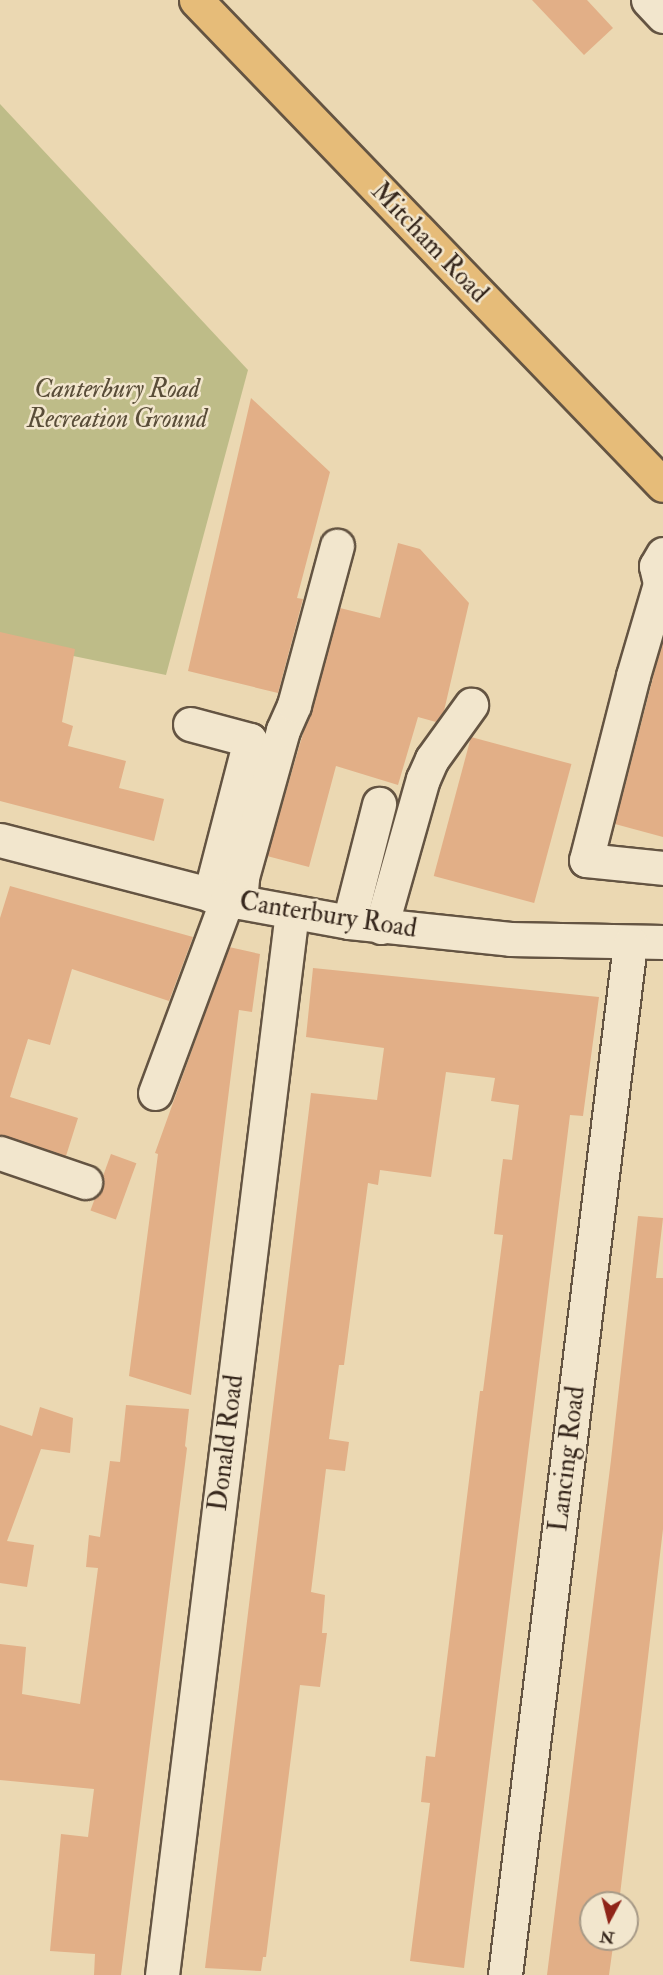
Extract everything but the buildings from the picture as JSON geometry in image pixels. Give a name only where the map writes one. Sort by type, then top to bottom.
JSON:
[{"type":"main road","name":"Mitcham Road","points":[[196,0],[663,486]]},
{"type":"street","points":[[648,0],[663,16]]},
{"type":"street","points":[[226,898],[242,877],[283,730],[294,705],[338,546]]},
{"type":"street","points":[[663,554],[656,566],[660,584],[633,676],[586,860],[663,868]]},
{"type":"street","points":[[381,927],[423,779],[432,759],[471,705]]},
{"type":"street","points":[[155,1093],[226,898],[250,740],[190,724]]},
{"type":"street","points":[[349,922],[379,804]]},
{"type":"street","name":"Canterbury Road","points":[[0,840],[226,898],[381,927],[510,939],[663,942]]},
{"type":"street","name":"Donald Road","points":[[162,1975],[292,912]]},
{"type":"street","name":"Lancing Road","points":[[505,1975],[630,942]]},
{"type":"street","points":[[0,1153],[85,1182]]},
{"type":"green space","name":"Canterbury Road Recreation Ground","points":[[0,104],[248,370],[166,675],[0,641]]}]
